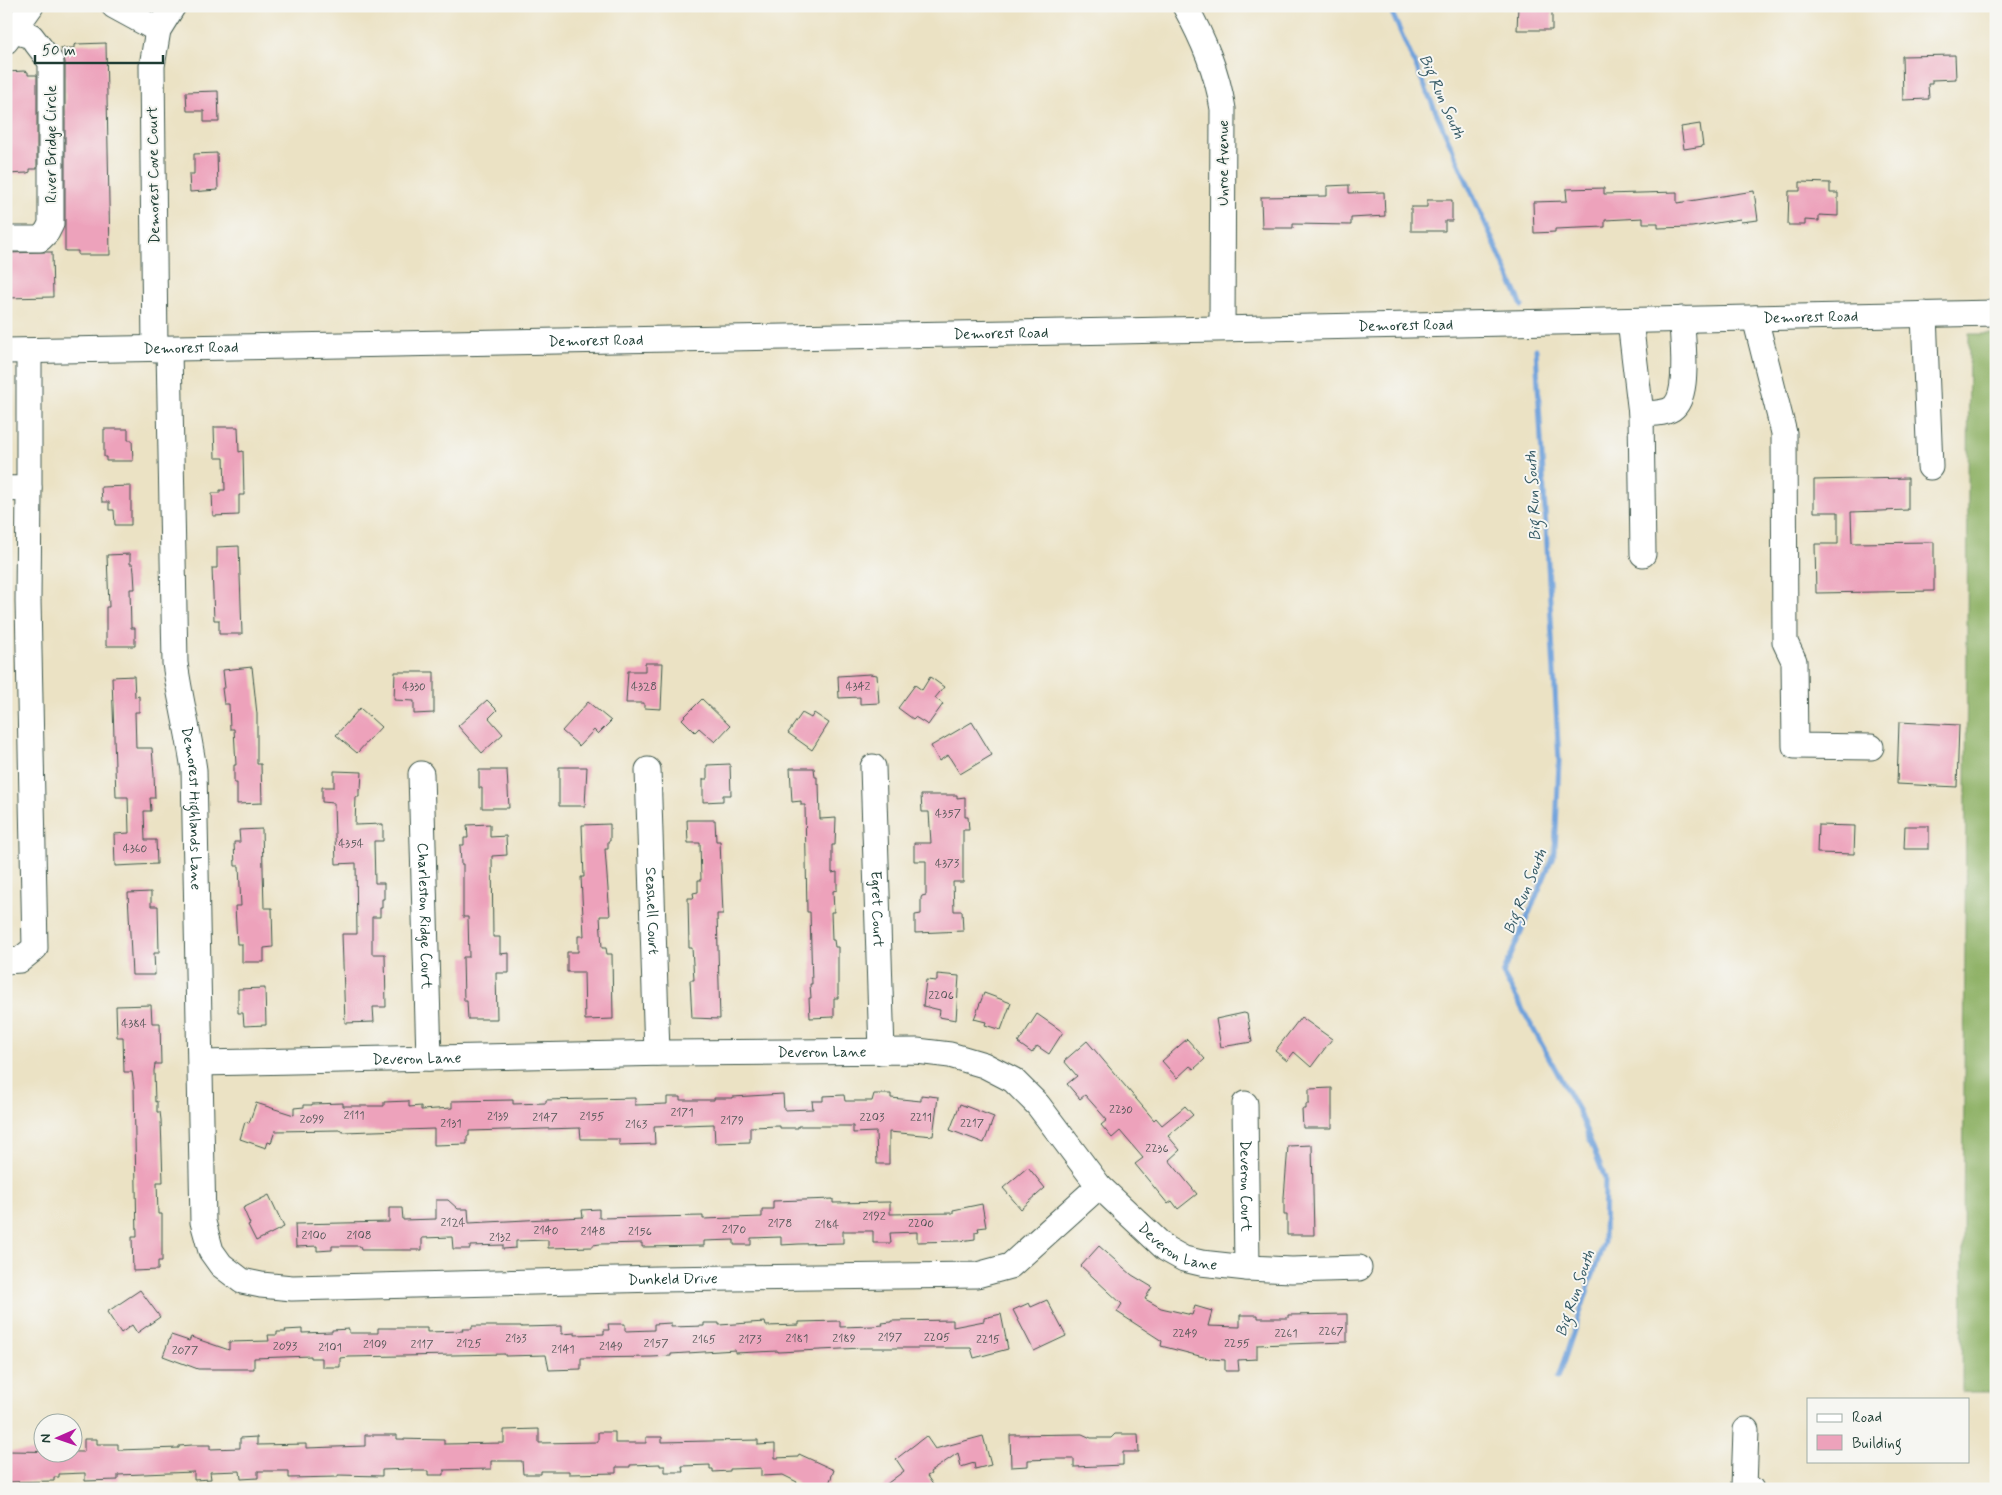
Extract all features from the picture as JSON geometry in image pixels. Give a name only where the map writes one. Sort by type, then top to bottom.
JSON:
[{"type":"street","points":[[10,36],[31,6]]},
{"type":"street","points":[[114,6],[158,30]]},
{"type":"street","name":"Demorest Cove Court","points":[[162,349],[152,66],[158,30],[173,6]]},
{"type":"street","name":"Unroe Avenue","points":[[1185,6],[1199,31],[1211,59],[1220,88],[1223,109],[1222,328]]},
{"type":"street","name":"River Bridge Circle","points":[[6,239],[40,238],[47,232],[51,224],[50,62],[31,36],[10,36]]},
{"type":"street","name":"Demorest Road","points":[[18,351],[1996,313]]},
{"type":"street","points":[[1924,314],[1930,467]]},
{"type":"street","points":[[1755,318],[1784,432],[1785,642],[1794,661],[1795,746],[1871,747]]},
{"type":"street","points":[[1641,414],[1662,412],[1674,408],[1680,400],[1683,381],[1682,320]]},
{"type":"street","points":[[1630,321],[1641,414],[1642,554]]},
{"type":"street","name":"Demorest Highlands Lane","points":[[162,349],[175,663],[179,696],[191,745],[194,770],[203,1222],[211,1252],[221,1265]]},
{"type":"street","points":[[6,960],[20,960],[35,948],[28,611],[18,488],[18,351]]},
{"type":"street","name":"Egret Court","points":[[873,767],[882,1052]]},
{"type":"street","name":"Seashell Court","points":[[648,770],[657,1053]]},
{"type":"street","name":"Charleston Ridge Court","points":[[421,774],[429,1058]]},
{"type":"street","name":"Deveron Lane","points":[[201,1063],[657,1053],[917,1051],[950,1054],[984,1065],[1013,1080],[1038,1106],[1099,1186],[1166,1249],[1178,1256],[1201,1264],[1248,1268],[1292,1270],[1359,1268]]},
{"type":"street","name":"Deveron Court","points":[[1245,1104],[1248,1268]]},
{"type":"street","name":"Dunkeld Drive","points":[[221,1265],[242,1282],[292,1288],[659,1279],[977,1276],[1010,1266],[1099,1186]]},
{"type":"street","points":[[1746,1430],[1744,1487],[1751,1489]]},
{"type":"green space","points":[[1969,334],[1996,334],[1996,1392],[1962,1392]]},
{"type":"building","points":[[1518,6],[1552,6],[1552,30],[1517,30]]},
{"type":"building","points":[[106,43],[110,255],[78,255],[78,251],[65,251],[65,62],[61,48],[74,48],[74,45],[77,44]]},
{"type":"building","points":[[1955,55],[1956,79],[1932,80],[1932,84],[1928,84],[1929,99],[1903,100],[1902,56]]},
{"type":"building","points":[[6,72],[28,72],[28,75],[37,75],[37,169],[30,169],[30,172],[27,173],[6,174]]},
{"type":"building","points":[[218,91],[219,122],[204,122],[204,111],[187,111],[186,92]]},
{"type":"building","points":[[1700,124],[1703,146],[1684,149],[1681,127]]},
{"type":"building","points":[[217,153],[218,190],[190,192],[189,174],[194,174],[194,154]]},
{"type":"building","points":[[1800,182],[1830,183],[1830,193],[1838,193],[1838,216],[1819,215],[1819,221],[1805,220],[1805,225],[1788,225],[1789,191],[1800,191]]},
{"type":"building","points":[[1349,185],[1349,193],[1384,192],[1385,216],[1351,218],[1351,225],[1293,224],[1293,228],[1262,228],[1261,197],[1327,196],[1327,186]]},
{"type":"building","points":[[1604,188],[1604,194],[1677,192],[1677,203],[1754,191],[1758,220],[1741,222],[1740,219],[1692,227],[1658,228],[1658,223],[1643,223],[1643,218],[1605,220],[1605,227],[1555,229],[1555,232],[1534,233],[1533,202],[1567,201],[1566,189]]},
{"type":"building","points":[[1427,200],[1452,200],[1452,221],[1445,221],[1445,231],[1411,231],[1411,207],[1427,207]]},
{"type":"building","points":[[52,252],[53,297],[6,298],[6,253]]},
{"type":"building","points":[[214,427],[238,427],[239,452],[243,451],[244,495],[239,495],[239,515],[213,516],[212,493],[220,493],[220,490],[225,490],[224,458],[215,458]]},
{"type":"building","points":[[104,429],[128,429],[128,440],[132,440],[133,461],[106,461],[106,457],[104,457]]},
{"type":"building","points":[[1908,478],[1908,510],[1851,512],[1852,543],[1934,542],[1934,591],[1816,593],[1815,544],[1838,544],[1838,512],[1814,512],[1814,480]]},
{"type":"building","points":[[131,486],[131,525],[115,525],[114,510],[109,510],[109,502],[102,502],[101,487]]},
{"type":"building","points":[[239,546],[242,634],[219,634],[219,620],[214,620],[212,568],[217,568],[217,547]]},
{"type":"building","points":[[130,554],[130,564],[133,564],[135,589],[130,589],[131,628],[135,628],[135,646],[106,646],[106,607],[109,607],[107,555]]},
{"type":"building","points":[[645,663],[663,663],[661,709],[644,708],[644,703],[626,703],[628,671],[645,671]]},
{"type":"building","points":[[252,667],[257,714],[257,764],[261,764],[262,803],[237,804],[237,783],[234,783],[234,765],[236,765],[234,729],[230,729],[229,704],[224,704],[222,688],[225,688],[223,670]]},
{"type":"building","points":[[395,672],[434,672],[434,713],[414,714],[414,701],[394,700]]},
{"type":"building","points":[[877,675],[879,703],[860,704],[860,697],[839,698],[838,676]]},
{"type":"building","points":[[134,676],[135,697],[139,696],[139,712],[135,712],[136,748],[152,748],[155,798],[150,798],[151,811],[144,811],[145,840],[156,840],[157,864],[115,866],[114,834],[129,833],[128,797],[116,797],[112,677]]},
{"type":"building","points":[[930,677],[944,687],[935,698],[943,704],[928,725],[915,717],[913,719],[898,708],[915,685],[922,690]]},
{"type":"building","points":[[702,699],[730,726],[715,742],[699,728],[695,732],[682,719]]},
{"type":"building","points":[[487,700],[497,710],[489,718],[503,734],[482,753],[458,726]]},
{"type":"building","points":[[588,702],[611,721],[598,734],[594,730],[579,746],[562,731]]},
{"type":"building","points":[[360,708],[381,727],[357,753],[336,735]]},
{"type":"building","points":[[802,713],[811,718],[814,713],[829,723],[812,750],[788,733]]},
{"type":"building","points":[[972,722],[992,755],[960,774],[948,755],[939,761],[931,746]]},
{"type":"building","points":[[1899,722],[1959,725],[1957,787],[1897,784]]},
{"type":"building","points":[[730,764],[731,795],[723,795],[723,801],[703,802],[703,779],[707,779],[707,765]]},
{"type":"building","points":[[559,767],[587,767],[585,806],[559,806]]},
{"type":"building","points":[[790,768],[814,768],[817,785],[819,784],[820,819],[836,818],[835,845],[832,845],[832,873],[837,872],[837,890],[833,891],[834,912],[831,912],[832,940],[834,940],[835,947],[838,947],[838,998],[834,998],[834,1017],[810,1018],[809,998],[811,998],[810,984],[812,984],[810,912],[807,912],[805,805],[801,805],[801,801],[792,802]]},
{"type":"building","points":[[479,770],[507,770],[509,808],[482,808],[482,788],[479,788]]},
{"type":"building","points":[[334,771],[362,772],[361,789],[359,789],[359,797],[356,797],[355,825],[383,824],[383,841],[374,841],[375,883],[384,883],[384,899],[382,899],[382,908],[380,908],[380,917],[372,917],[372,954],[385,954],[386,1007],[373,1007],[374,1022],[345,1023],[342,934],[357,934],[356,863],[336,864],[334,803],[322,802],[322,787],[334,787]]},
{"type":"building","points":[[921,795],[957,795],[957,798],[965,797],[965,817],[968,817],[969,830],[963,830],[963,882],[953,882],[954,911],[962,911],[963,931],[915,933],[915,915],[921,914],[921,898],[926,895],[926,861],[914,861],[914,843],[931,843],[929,812],[922,812]]},
{"type":"building","points":[[687,820],[715,820],[716,841],[720,841],[723,914],[717,914],[720,1019],[692,1018],[690,980],[694,980],[692,948],[689,948],[688,898],[694,898],[693,893],[698,892],[698,880],[701,880],[700,843],[688,843]]},
{"type":"building","points":[[490,824],[490,837],[506,836],[507,855],[492,856],[493,937],[500,937],[500,954],[509,953],[509,973],[496,973],[497,1019],[468,1019],[467,1001],[464,1001],[463,957],[469,957],[468,917],[463,917],[463,864],[461,864],[460,845],[464,845],[464,838],[468,838],[467,825]]},
{"type":"building","points":[[610,824],[610,841],[608,841],[608,849],[605,849],[610,916],[600,916],[602,948],[606,948],[607,954],[612,954],[613,1019],[585,1020],[584,972],[567,972],[567,952],[578,952],[578,936],[584,936],[581,877],[584,877],[582,825]]},
{"type":"building","points":[[1818,825],[1855,826],[1854,854],[1817,853]]},
{"type":"building","points":[[1905,826],[1929,826],[1929,849],[1904,849]]},
{"type":"building","points":[[262,829],[264,908],[272,908],[273,947],[264,948],[264,962],[242,962],[242,944],[237,944],[235,906],[241,906],[239,866],[235,866],[234,842],[240,842],[239,830]]},
{"type":"building","points":[[151,892],[151,906],[158,906],[159,953],[154,953],[155,975],[132,975],[128,893]]},
{"type":"building","points":[[937,974],[959,976],[956,1020],[939,1017],[940,1010],[923,1006],[926,980],[937,981]]},
{"type":"building","points":[[265,988],[266,1025],[244,1026],[243,1013],[238,1013],[238,989]]},
{"type":"building","points":[[984,993],[1011,1003],[1001,1030],[985,1025],[986,1022],[974,1019]]},
{"type":"building","points":[[151,1005],[152,1023],[160,1023],[161,1064],[155,1064],[154,1071],[155,1102],[157,1101],[157,1112],[160,1112],[161,1120],[163,1182],[157,1182],[158,1214],[162,1214],[162,1261],[158,1261],[158,1270],[133,1271],[132,1237],[137,1237],[134,1087],[132,1072],[124,1072],[123,1037],[117,1037],[116,1006]]},
{"type":"building","points":[[1037,1014],[1063,1032],[1049,1054],[1037,1046],[1032,1053],[1018,1043]]},
{"type":"building","points":[[1247,1014],[1252,1042],[1221,1047],[1216,1019]]},
{"type":"building","points":[[1301,1017],[1332,1039],[1311,1067],[1294,1052],[1287,1061],[1275,1051]]},
{"type":"building","points":[[1187,1039],[1205,1059],[1194,1069],[1190,1066],[1177,1078],[1162,1061]]},
{"type":"building","points":[[1087,1041],[1154,1120],[1156,1118],[1162,1125],[1185,1106],[1193,1115],[1168,1136],[1180,1150],[1169,1160],[1197,1194],[1178,1209],[1172,1201],[1168,1204],[1135,1164],[1143,1158],[1120,1131],[1112,1138],[1101,1125],[1107,1120],[1085,1095],[1080,1099],[1067,1084],[1077,1076],[1064,1061]]},
{"type":"building","points":[[1332,1088],[1332,1128],[1303,1128],[1302,1109],[1306,1109],[1306,1104],[1309,1104],[1309,1089]]},
{"type":"building","points":[[783,1094],[784,1110],[813,1109],[812,1101],[823,1101],[823,1096],[844,1095],[845,1101],[872,1101],[874,1094],[891,1094],[891,1098],[921,1101],[921,1095],[938,1097],[933,1136],[889,1132],[889,1164],[877,1164],[876,1132],[853,1133],[853,1126],[750,1127],[750,1142],[715,1143],[714,1124],[654,1126],[655,1144],[619,1145],[619,1139],[581,1139],[580,1128],[469,1131],[467,1144],[434,1145],[434,1129],[343,1132],[339,1130],[275,1131],[271,1143],[268,1142],[266,1148],[240,1139],[245,1122],[249,1123],[256,1103],[294,1115],[294,1108],[312,1104],[343,1103],[343,1106],[384,1106],[384,1102],[409,1101],[409,1107],[421,1106],[421,1110],[452,1108],[452,1101],[513,1100],[513,1104],[546,1103],[546,1100],[635,1098],[635,1105],[667,1104],[667,1097],[680,1097],[680,1100],[714,1100],[714,1098]]},
{"type":"building","points":[[960,1104],[994,1117],[984,1143],[950,1130]]},
{"type":"building","points":[[1312,1145],[1314,1235],[1287,1235],[1287,1215],[1284,1215],[1284,1197],[1288,1146]]},
{"type":"building","points":[[1028,1167],[1045,1188],[1021,1209],[1003,1188]]},
{"type":"building","points":[[269,1195],[284,1227],[256,1241],[248,1225],[250,1224],[243,1208]]},
{"type":"building","points":[[833,1199],[833,1203],[890,1202],[890,1214],[953,1213],[953,1210],[982,1204],[986,1227],[978,1228],[979,1231],[975,1232],[975,1239],[960,1241],[917,1242],[917,1232],[890,1233],[891,1243],[873,1243],[873,1231],[843,1231],[843,1243],[781,1245],[781,1237],[751,1238],[751,1245],[734,1245],[734,1240],[704,1241],[704,1246],[642,1247],[642,1243],[548,1248],[548,1240],[516,1241],[516,1248],[503,1249],[503,1245],[470,1246],[470,1249],[453,1249],[452,1237],[422,1238],[422,1250],[361,1250],[360,1246],[332,1246],[332,1250],[317,1251],[317,1246],[296,1247],[295,1224],[389,1222],[389,1208],[402,1208],[403,1220],[436,1219],[436,1200],[448,1200],[458,1209],[468,1209],[469,1223],[583,1217],[582,1210],[599,1209],[599,1218],[703,1216],[703,1219],[762,1217],[762,1209],[773,1209],[773,1201]]},
{"type":"building","points":[[1099,1246],[1132,1275],[1152,1287],[1145,1299],[1161,1308],[1192,1315],[1195,1306],[1212,1311],[1208,1326],[1240,1327],[1240,1315],[1258,1315],[1258,1318],[1288,1318],[1288,1315],[1347,1314],[1347,1342],[1257,1345],[1257,1359],[1238,1360],[1239,1371],[1225,1371],[1225,1360],[1211,1359],[1161,1346],[1162,1341],[1117,1312],[1122,1304],[1081,1266]]},
{"type":"building","points":[[140,1290],[160,1317],[137,1333],[132,1325],[121,1333],[107,1312]]},
{"type":"building","points":[[1047,1300],[1066,1336],[1034,1351],[1013,1310],[1029,1303],[1031,1307]]},
{"type":"building","points":[[1001,1314],[1008,1349],[974,1358],[971,1348],[862,1348],[735,1353],[735,1350],[652,1357],[581,1358],[581,1369],[549,1370],[546,1355],[349,1357],[340,1358],[340,1367],[322,1367],[322,1358],[311,1358],[311,1356],[254,1358],[254,1369],[198,1369],[163,1356],[171,1335],[189,1341],[191,1337],[229,1350],[229,1342],[269,1341],[268,1335],[277,1335],[277,1332],[286,1332],[285,1330],[302,1329],[302,1333],[332,1332],[332,1330],[349,1329],[349,1333],[378,1333],[378,1328],[427,1328],[427,1332],[463,1331],[462,1329],[472,1329],[472,1326],[562,1326],[562,1334],[575,1333],[575,1335],[604,1334],[604,1330],[609,1330],[608,1324],[625,1324],[625,1331],[654,1330],[654,1324],[671,1323],[671,1327],[704,1326],[704,1323],[719,1323],[719,1325],[765,1322],[766,1326],[799,1325],[799,1322],[840,1321],[840,1327],[883,1325],[882,1323],[891,1321],[953,1320],[953,1327],[984,1321],[984,1318]]},
{"type":"building","points":[[539,1429],[539,1443],[598,1442],[598,1432],[615,1432],[615,1443],[646,1443],[646,1437],[662,1437],[662,1442],[758,1440],[758,1445],[775,1444],[775,1458],[798,1457],[799,1454],[834,1470],[827,1489],[807,1489],[783,1475],[761,1476],[761,1468],[730,1469],[730,1471],[713,1472],[713,1469],[710,1469],[710,1465],[682,1466],[683,1472],[665,1472],[665,1466],[660,1466],[660,1464],[616,1467],[616,1473],[569,1474],[569,1471],[541,1471],[541,1474],[523,1474],[522,1461],[491,1461],[491,1469],[444,1470],[444,1475],[428,1475],[428,1471],[412,1471],[412,1469],[382,1470],[382,1476],[338,1475],[338,1477],[289,1478],[289,1471],[258,1471],[258,1478],[241,1479],[240,1471],[210,1472],[211,1479],[194,1480],[194,1472],[118,1475],[118,1480],[85,1481],[85,1473],[59,1474],[59,1477],[54,1477],[54,1481],[6,1482],[6,1451],[32,1451],[32,1462],[82,1462],[84,1439],[97,1439],[97,1444],[118,1444],[118,1450],[179,1448],[179,1446],[192,1445],[210,1445],[210,1449],[240,1448],[240,1438],[257,1437],[257,1445],[306,1444],[306,1448],[365,1446],[365,1435],[397,1435],[397,1439],[444,1440],[444,1444],[504,1443],[504,1430]]},
{"type":"building","points":[[1082,1434],[1091,1438],[1111,1438],[1115,1434],[1138,1434],[1139,1452],[1123,1452],[1123,1465],[1074,1467],[1074,1459],[1052,1459],[1028,1460],[1028,1466],[1011,1467],[1010,1435]]},
{"type":"building","points":[[926,1436],[935,1449],[983,1436],[991,1465],[975,1469],[974,1463],[961,1467],[958,1453],[927,1476],[936,1489],[880,1489],[904,1471],[896,1459]]},
{"type":"waterway","name":"Big Run South","points":[[1389,6],[1522,306]]},
{"type":"waterway","name":"Big Run South","points":[[1536,349],[1559,761],[1555,852],[1503,974],[1579,1112],[1605,1178],[1604,1242],[1558,1378]]}]
